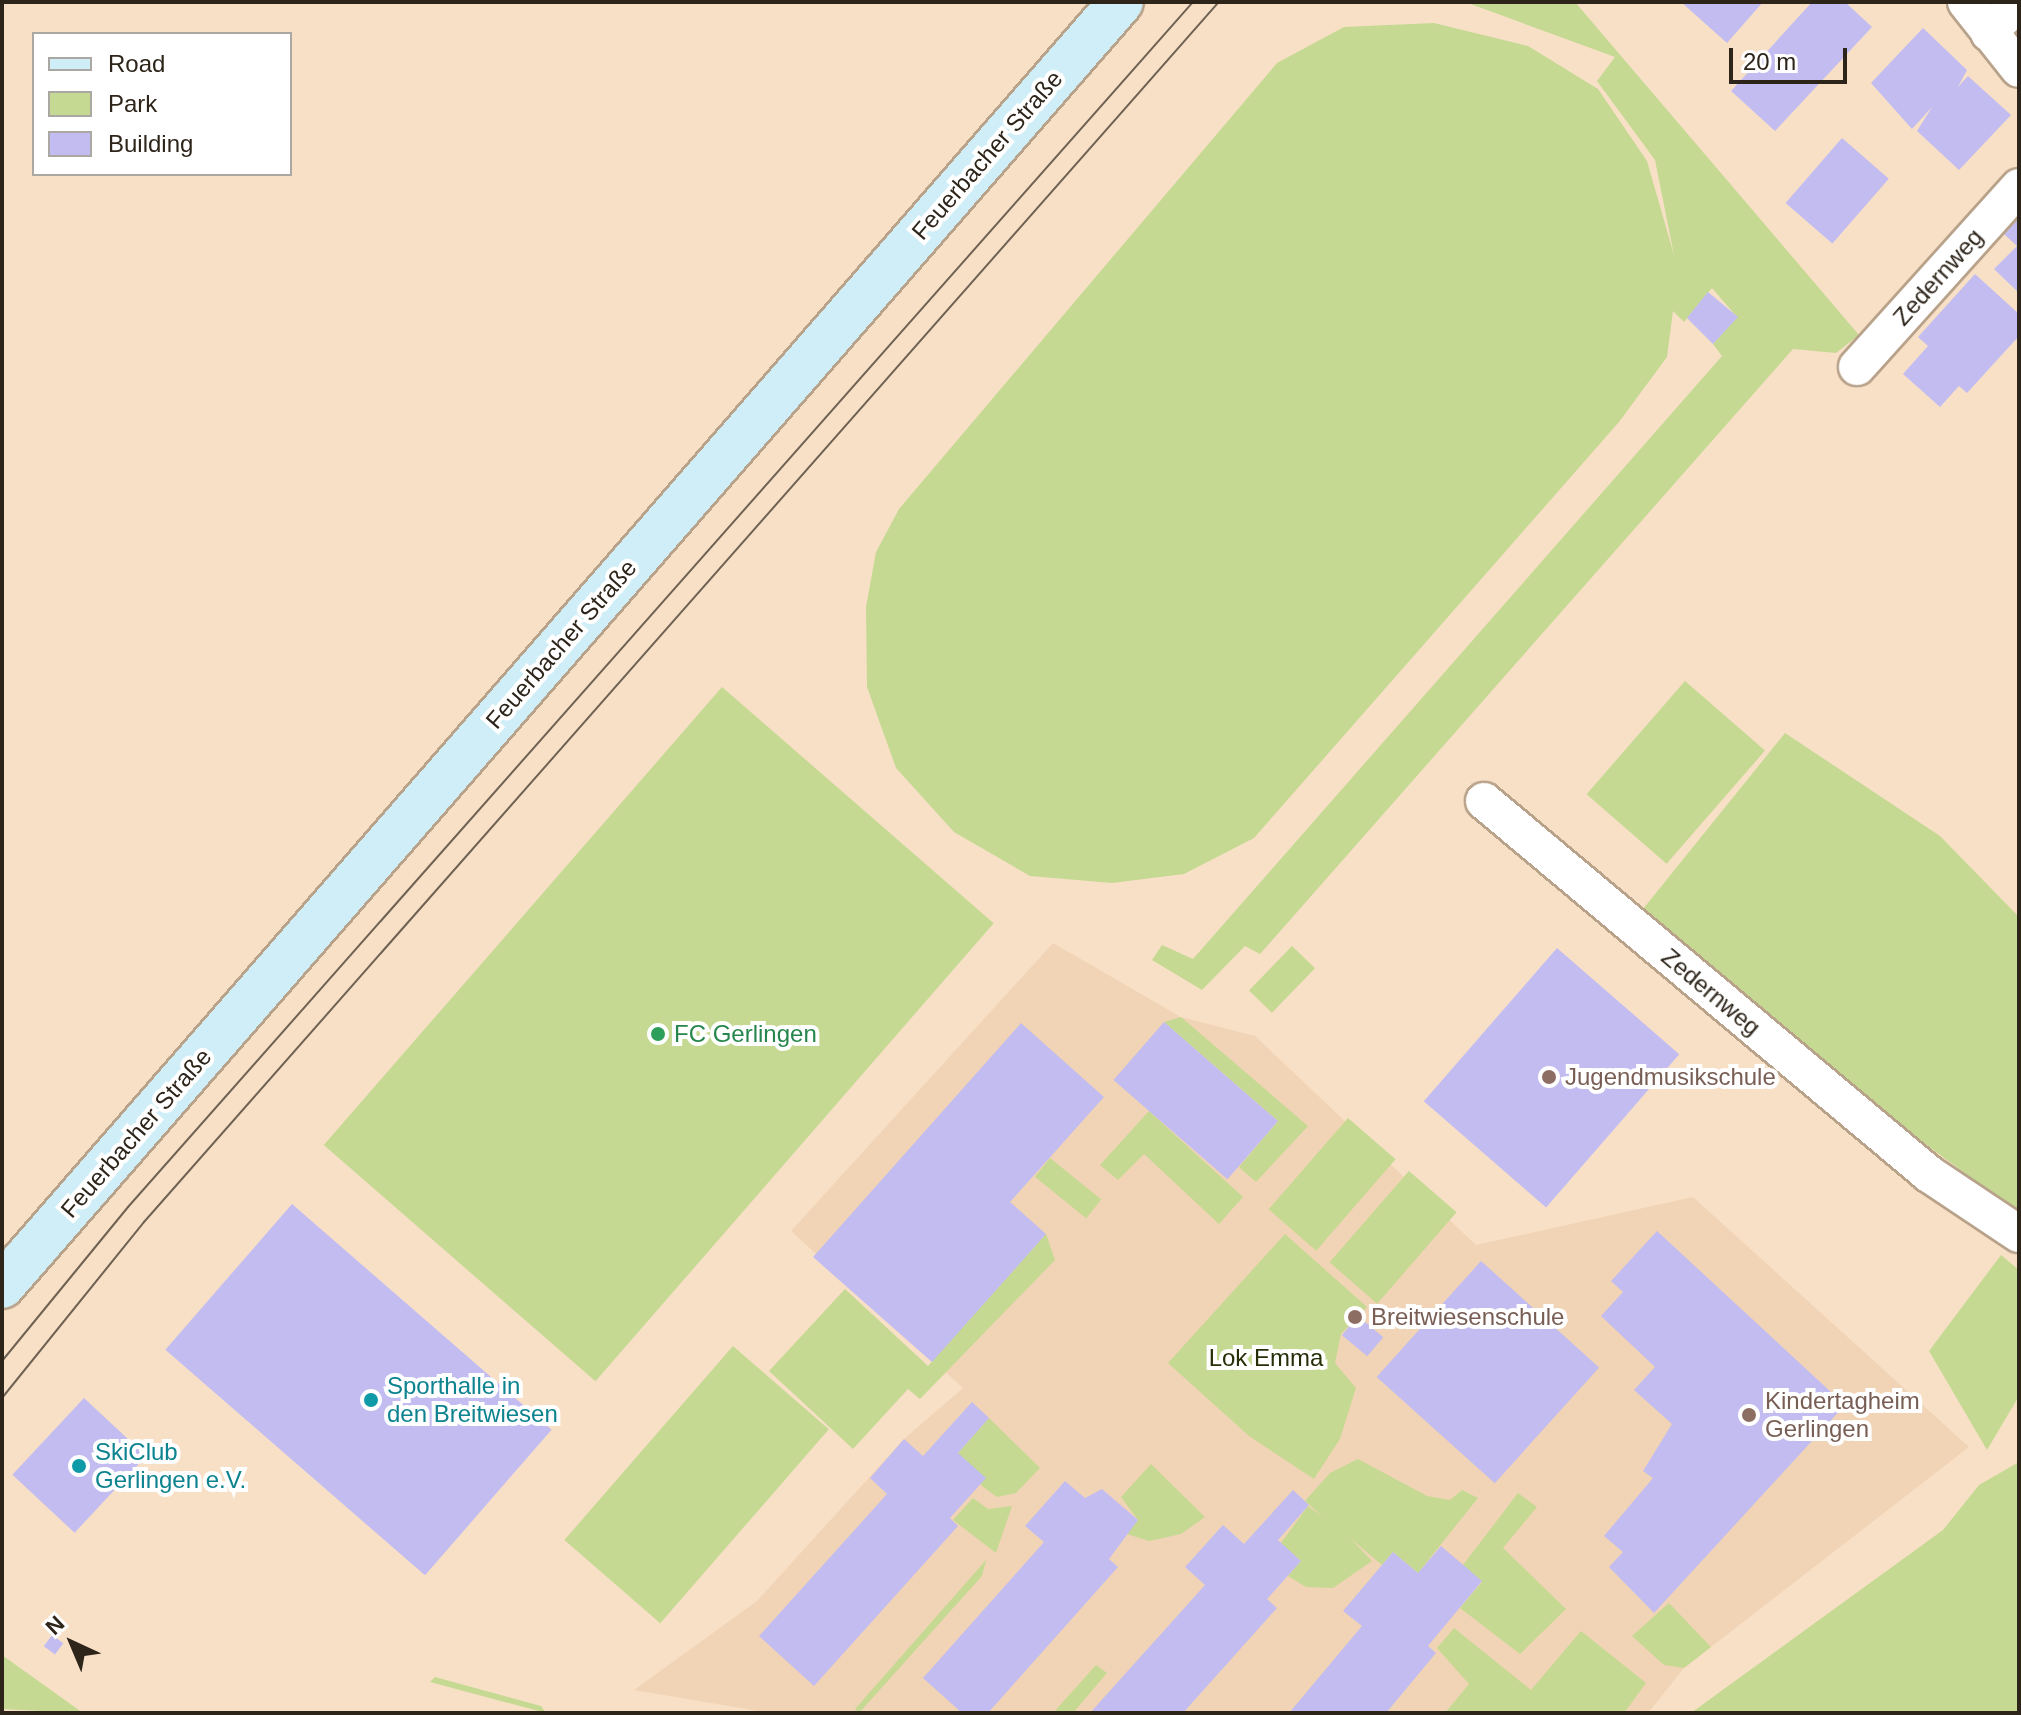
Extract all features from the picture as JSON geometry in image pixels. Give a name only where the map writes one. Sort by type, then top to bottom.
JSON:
[{"type":"main road","name":"Feuerbacher Straße","points":[[2,1286],[1121,2]]},
{"type":"street","points":[[1966,2],[2019,69]]},
{"type":"street","points":[[1989,33],[2018,2]]},
{"type":"street","name":"Zedernweg","points":[[1857,367],[2019,187]]},
{"type":"street","name":"Zedernweg","points":[[1484,801],[1929,1174],[2019,1234]]},
{"type":"shaded area","name":"Breitwiesenschule","points":[[1053,943],[1181,1017],[1255,1036],[1476,1245],[1693,1197],[1969,1447],[1684,1668],[1648,1713],[770,1713],[634,1690],[757,1601],[904,1439],[963,1388],[791,1231]]},
{"type":"green space","points":[[1465,2],[1575,2],[1859,335],[1836,353],[1793,349],[1260,954],[1245,946],[1202,990],[1152,960],[1162,945],[1193,959],[1722,356],[1713,344],[1737,317],[1712,288],[1684,322],[1673,311],[1667,357],[1619,422],[1254,838],[1184,874],[1112,883],[1030,876],[954,832],[896,768],[867,687],[866,607],[876,552],[899,509],[1277,63],[1344,27],[1434,23],[1528,46],[1598,89],[1647,161],[1674,255],[1655,160],[1597,81],[1615,57]]},
{"type":"green space","points":[[1685,681],[1765,751],[1667,864],[1587,794]]},
{"type":"green space","name":"FC Gerlingen","points":[[722,687],[994,923],[595,1381],[324,1145]]},
{"type":"green space","points":[[1785,733],[1940,836],[2019,917],[2019,1213],[1841,1082],[1643,909]]},
{"type":"green space","points":[[1292,946],[1315,968],[1272,1013],[1249,991]]},
{"type":"green space","points":[[1181,1017],[1308,1126],[1256,1182],[1239,1167],[1278,1121],[1164,1022]]},
{"type":"green space","points":[[1149,1111],[1243,1197],[1219,1224],[1144,1154],[1118,1180],[1100,1165]]},
{"type":"green space","points":[[1348,1118],[1396,1159],[1316,1251],[1269,1209]]},
{"type":"green space","points":[[1050,1158],[1101,1200],[1086,1218],[1035,1177]]},
{"type":"green space","points":[[1409,1171],[1457,1212],[1377,1304],[1330,1262]]},
{"type":"green space","points":[[1046,1234],[1055,1260],[920,1399],[908,1389],[853,1449],[769,1371],[845,1289],[928,1366]]},
{"type":"green space","name":"Lok Emma","points":[[1285,1234],[1367,1307],[1341,1334],[1335,1363],[1356,1388],[1340,1439],[1314,1479],[1249,1436],[1168,1363]]},
{"type":"green space","points":[[2001,1255],[2019,1270],[2019,1396],[1987,1450],[1929,1351]]},
{"type":"green space","points":[[733,1346],[829,1429],[660,1623],[564,1540]]},
{"type":"green space","points":[[989,1418],[1040,1468],[1016,1493],[997,1497],[982,1486],[958,1453]]},
{"type":"green space","points":[[1358,1459],[1427,1496],[1450,1500],[1462,1490],[1478,1498],[1418,1573],[1393,1552],[1382,1565],[1350,1538],[1372,1561],[1333,1588],[1306,1587],[1288,1576],[1301,1561],[1281,1543],[1308,1506],[1323,1517],[1305,1501],[1330,1473]]},
{"type":"green space","points":[[2019,1462],[2019,1713],[1691,1713],[1943,1530],[1979,1485]]},
{"type":"green space","points":[[1151,1464],[1205,1517],[1181,1534],[1149,1541],[1127,1534],[1138,1520],[1121,1497]]},
{"type":"green space","points":[[1518,1493],[1537,1507],[1503,1548],[1566,1609],[1520,1654],[1460,1608],[1482,1582],[1463,1565]]},
{"type":"green space","points":[[973,1498],[988,1509],[1012,1506],[996,1553],[953,1520]]},
{"type":"green space","points":[[986,1560],[982,1576],[859,1713],[855,1709]]},
{"type":"green space","points":[[1669,1603],[1711,1647],[1684,1668],[1664,1665],[1632,1636]]},
{"type":"green space","points":[[1454,1628],[1531,1690],[1581,1631],[1646,1683],[1624,1713],[1445,1713],[1469,1684],[1437,1648]]},
{"type":"green space","points":[[2,1655],[83,1713],[2,1709]]},
{"type":"green space","points":[[1096,1665],[1107,1673],[1073,1713],[1053,1713]]},
{"type":"green space","points":[[435,1677],[541,1706],[546,1713],[430,1682]]},
{"type":"building","points":[[1681,2],[1763,2],[1727,43]]},
{"type":"building","points":[[1812,2],[1845,2],[1872,27],[1775,131],[1731,91]]},
{"type":"building","points":[[1923,28],[1967,70],[1958,87],[1968,76],[2011,115],[1959,170],[1917,131],[1932,107],[1912,129],[1871,83]]},
{"type":"building","points":[[1842,138],[1889,179],[1832,244],[1786,203]]},
{"type":"building","points":[[2019,218],[2019,293],[1994,269],[2017,246],[2004,234]]},
{"type":"building","points":[[1975,274],[2019,314],[2019,336],[1967,393],[1959,386],[1940,407],[1903,374],[1928,346],[1918,337]]},
{"type":"building","points":[[1708,292],[1738,317],[1713,344],[1687,318]]},
{"type":"building","name":"Jugendmusikschule","points":[[1557,948],[1679,1054],[1546,1207],[1424,1101]]},
{"type":"building","points":[[1164,1022],[1278,1121],[1227,1179],[1113,1080]]},
{"type":"building","points":[[1021,1023],[1104,1097],[1010,1202],[1046,1234],[932,1362],[813,1257]]},
{"type":"building","name":"Sporthalle in den Breitwiesen","points":[[292,1204],[552,1430],[425,1575],[165,1350]]},
{"type":"building","name":"Kindertagheim Gerlingen","points":[[1657,1231],[1845,1405],[1654,1613],[1609,1567],[1623,1552],[1604,1536],[1653,1478],[1643,1471],[1672,1424],[1634,1390],[1655,1367],[1601,1316],[1623,1292],[1611,1281]]},
{"type":"building","points":[[1481,1261],[1599,1367],[1495,1483],[1377,1377]]},
{"type":"building","points":[[1358,1316],[1383,1337],[1367,1356],[1342,1335]]},
{"type":"building","name":"SkiClub Gerlingen e.V.","points":[[84,1398],[146,1456],[75,1533],[12,1475]]},
{"type":"building","points":[[972,1402],[989,1418],[958,1453],[986,1478],[950,1518],[958,1526],[814,1686],[759,1636],[887,1494],[870,1478],[904,1439],[923,1456]]},
{"type":"building","points":[[1065,1481],[1085,1498],[1102,1489],[1138,1520],[1109,1559],[1118,1567],[988,1713],[962,1713],[923,1678],[1044,1542],[1025,1526]]},
{"type":"building","points":[[1293,1490],[1309,1505],[1278,1540],[1301,1561],[1267,1599],[1277,1608],[1183,1713],[1090,1713],[1205,1585],[1185,1567],[1223,1525],[1244,1544]]},
{"type":"building","points":[[1441,1546],[1482,1581],[1428,1646],[1436,1653],[1386,1713],[1289,1713],[1362,1626],[1343,1611],[1393,1552],[1418,1573]]},
{"type":"building","points":[[52,1635],[63,1643],[55,1655],[44,1646]]},
{"type":"tram line","points":[[2,1361],[128,1207],[1193,2]]},
{"type":"tram line","points":[[2,1398],[144,1222],[1219,2]]},
{"type":"place","name":"FC Gerlingen","points":[[658,1034]]},
{"type":"place","name":"Jugendmusikschule","points":[[1549,1077]]},
{"type":"place","name":"Breitwiesenschule","points":[[1355,1317]]},
{"type":"place","name":"Sporthalle in den Breitwiesen","points":[[371,1400]]},
{"type":"place","name":"Kindertagheim Gerlingen","points":[[1749,1415]]},
{"type":"place","name":"SkiClub Gerlingen e.V.","points":[[79,1466]]}]
